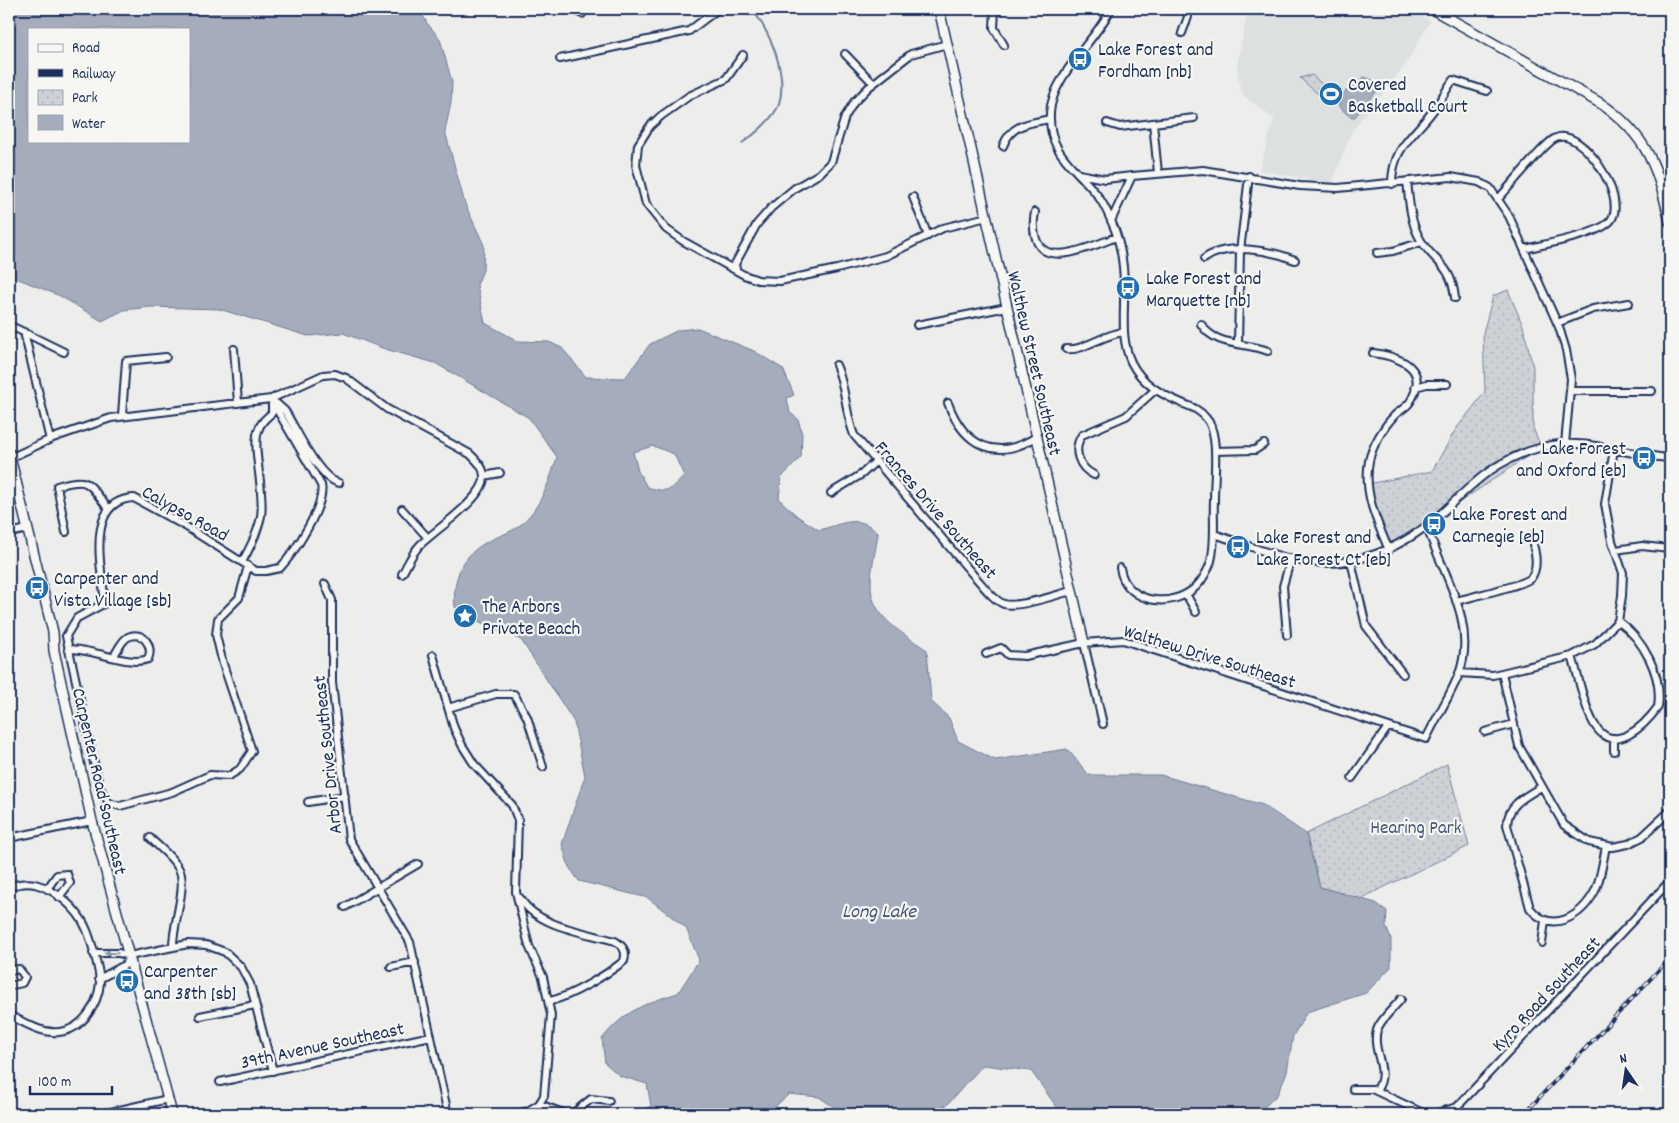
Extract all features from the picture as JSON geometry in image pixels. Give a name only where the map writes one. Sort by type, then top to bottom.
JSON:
[{"type":"street","points":[[574,9],[582,14]]},
{"type":"street","points":[[560,59],[689,31],[718,9]]},
{"type":"street","name":"Walthew Street Southeast","points":[[939,9],[1103,724]]},
{"type":"street","points":[[995,9],[994,28],[1004,45]]},
{"type":"street","points":[[1112,9],[1056,91],[1052,102],[1050,119],[1052,134],[1058,151],[1100,200],[1117,237],[1124,275],[1124,332],[1131,361],[1146,383],[1155,390],[1194,408],[1207,418],[1211,427],[1215,451],[1214,534],[1211,561],[1207,572],[1199,584],[1186,594],[1157,601],[1138,595],[1124,584],[1120,568]]},
{"type":"street","points":[[1182,33],[1188,17],[1188,9]]},
{"type":"street","points":[[1432,9],[1600,104],[1620,118],[1637,136],[1651,156],[1660,180],[1670,222]]},
{"type":"street","points":[[736,269],[736,264],[763,216],[786,195],[819,174],[831,162],[847,112],[873,83],[911,54],[947,44]]},
{"type":"street","points":[[845,54],[873,83]]},
{"type":"street","points":[[743,55],[726,79],[689,96],[660,116],[644,135],[636,153],[638,178],[650,212],[683,241],[736,269],[740,273],[758,280],[780,281],[886,256],[943,228],[987,217]]},
{"type":"street","points":[[1392,184],[1392,170],[1398,151],[1432,113],[1453,80],[1487,91]]},
{"type":"street","points":[[1107,123],[1120,127],[1194,118]]},
{"type":"street","points":[[1003,146],[1006,138],[1016,127],[1050,119]]},
{"type":"street","points":[[1153,123],[1158,173]]},
{"type":"street","points":[[1498,199],[1516,182],[1548,142],[1559,136],[1567,137],[1580,144],[1611,186],[1615,198],[1615,210],[1611,221],[1590,232],[1525,249]]},
{"type":"street","points":[[1078,174],[1105,179],[1203,170],[1322,188],[1392,184],[1451,176],[1469,179],[1490,188],[1525,249],[1557,323],[1566,350],[1570,391],[1565,444]]},
{"type":"street","points":[[1111,221],[1132,176]]},
{"type":"street","points":[[1238,343],[1240,251],[1249,176]]},
{"type":"street","points":[[1407,182],[1412,217],[1422,242],[1451,277],[1455,298]]},
{"type":"street","points":[[913,197],[928,236]]},
{"type":"street","points":[[1035,212],[1033,222],[1036,241],[1044,252],[1050,255],[1065,254],[1117,237]]},
{"type":"street","points":[[1377,252],[1392,251],[1422,242]]},
{"type":"street","points":[[1204,259],[1218,251],[1240,251],[1278,253],[1295,260]]},
{"type":"street","points":[[1557,323],[1593,309],[1629,303]]},
{"type":"street","points":[[918,325],[1007,307]]},
{"type":"street","points":[[1201,324],[1207,334],[1217,339],[1268,351]]},
{"type":"street","points":[[9,325],[64,352]]},
{"type":"street","points":[[24,332],[50,440]]},
{"type":"street","points":[[1066,349],[1074,350],[1104,336],[1124,332]]},
{"type":"street","points":[[234,349],[238,403]]},
{"type":"street","points":[[1373,353],[1399,358],[1416,372],[1415,387],[1408,405],[1396,414],[1385,428],[1369,462],[1368,495],[1389,550]]},
{"type":"street","points":[[122,415],[126,361],[166,357]]},
{"type":"street","name":"Frances Drive Southeast","points":[[836,365],[840,376],[847,417],[854,435],[974,577],[1004,604],[1025,602],[1071,591]]},
{"type":"street","points":[[9,456],[103,420],[122,415],[272,401],[323,375],[341,375],[387,409],[470,454],[479,463],[484,476],[483,484],[476,495],[416,549],[402,574]]},
{"type":"street","points":[[1415,387],[1427,384],[1447,384]]},
{"type":"street","points":[[1094,475],[1084,470],[1079,460],[1077,445],[1082,435],[1126,416],[1155,390]]},
{"type":"street","points":[[1570,391],[1652,391]]},
{"type":"street","points":[[272,401],[285,410],[320,470],[331,481],[339,483]]},
{"type":"street","points":[[245,564],[256,571],[280,568],[307,530],[323,493],[321,485],[272,401]]},
{"type":"street","points":[[66,532],[57,486],[78,480],[87,483],[108,508],[99,530],[105,603],[77,618],[69,628],[66,636],[100,788],[109,803],[120,806],[172,792],[210,775],[230,776],[240,769],[252,751],[223,664],[216,635],[218,619],[239,598],[245,564],[261,516],[261,483],[256,436],[262,422],[272,413],[272,401]]},
{"type":"street","points":[[948,403],[953,416],[962,427],[986,448],[1011,448],[1022,445],[1036,437]]},
{"type":"street","points":[[1215,451],[1255,450],[1264,444]]},
{"type":"street","points":[[1214,534],[1291,558],[1324,563],[1351,561],[1389,550],[1427,527],[1501,462],[1542,447],[1582,444],[1670,456]]},
{"type":"street","points":[[1427,527],[1456,601],[1465,636],[1459,673],[1473,675],[1502,673],[1572,656],[1595,644],[1618,621],[1624,584],[1623,573],[1605,504],[1614,449]]},
{"type":"street","name":"Carpenter Road Southeast","points":[[9,456],[53,632],[54,651],[92,821],[172,1114]]},
{"type":"street","points":[[831,493],[862,474],[876,462]]},
{"type":"street","points":[[484,476],[500,473]]},
{"type":"street","name":"Calypso Road","points":[[108,508],[118,500],[134,498],[185,526],[245,564]]},
{"type":"street","points":[[402,509],[428,538]]},
{"type":"street","points":[[9,533],[28,529]]},
{"type":"street","points":[[1456,601],[1520,585],[1530,579],[1534,569],[1535,551],[1530,536]]},
{"type":"street","points":[[1616,550],[1642,546],[1670,550]]},
{"type":"street","points":[[1286,635],[1283,586],[1291,558]]},
{"type":"street","points":[[1351,561],[1366,626],[1403,674]]},
{"type":"street","name":"Arbor Drive Southeast","points":[[325,584],[332,600],[332,682],[349,839],[408,936],[448,1114]]},
{"type":"street","points":[[1186,594],[1196,612]]},
{"type":"street","points":[[1572,656],[1592,720],[1602,734],[1614,738],[1624,737],[1634,732],[1654,713],[1659,700],[1649,658],[1630,630],[1618,621]]},
{"type":"street","points":[[68,649],[78,648],[114,656],[142,661],[148,659],[151,652],[149,643],[142,637],[134,636],[127,638],[121,643],[114,656]]},
{"type":"street","name":"Walthew Drive Southeast","points":[[986,654],[1002,648],[1008,655],[1025,656],[1084,642],[1123,640],[1426,739],[1459,673]]},
{"type":"street","points":[[432,655],[454,728],[466,752],[516,812],[519,832],[515,883],[524,930],[550,1000],[551,1015],[544,1096],[539,1104],[528,1111],[515,1114]]},
{"type":"street","points":[[1502,673],[1519,746],[1564,825],[1589,842],[1606,846],[1628,844],[1642,837],[1670,811]]},
{"type":"street","points":[[448,708],[496,694],[514,694],[532,730],[542,767]]},
{"type":"street","points":[[1485,732],[1514,724]]},
{"type":"street","points":[[1352,778],[1388,727]]},
{"type":"street","points":[[1614,738],[1614,751]]},
{"type":"street","points":[[1541,787],[1514,805],[1509,812],[1506,825],[1530,908],[1545,921],[1553,922],[1571,918],[1585,905],[1598,883],[1606,846]]},
{"type":"street","points":[[308,802],[345,796]]},
{"type":"street","points":[[9,838],[92,821]]},
{"type":"street","points":[[150,838],[176,865],[182,876],[173,929],[173,946]]},
{"type":"street","points":[[345,907],[418,864]]},
{"type":"street","points":[[47,889],[58,875],[67,874],[70,883],[59,897]]},
{"type":"street","name":"Kyro Road Southeast","points":[[1434,1114],[1457,1107],[1670,880]]},
{"type":"street","points":[[9,886],[26,883],[47,889],[78,914],[86,928],[99,979],[97,998],[91,1011],[81,1022],[70,1029],[59,1032],[36,1028],[9,1015]]},
{"type":"street","points":[[518,894],[524,904],[536,914],[558,924],[615,941],[625,950],[624,961],[613,970],[562,998],[550,1000]]},
{"type":"street","points":[[1542,943],[1545,921]]},
{"type":"street","points":[[93,953],[119,953],[129,956],[188,944],[206,945],[225,952],[241,967],[250,984],[273,1071]]},
{"type":"street","points":[[99,979],[125,965],[129,956]]},
{"type":"street","points":[[391,966],[415,962]]},
{"type":"street","points":[[9,971],[18,969],[24,972],[25,977],[22,983],[9,986]]},
{"type":"street","points":[[1376,1091],[1382,1078],[1383,1070],[1376,1042],[1377,1029],[1401,999]]},
{"type":"street","points":[[200,1016],[255,1004]]},
{"type":"street","name":"39th Avenue Southeast","points":[[220,1082],[431,1036]]},
{"type":"street","points":[[1353,1089],[1362,1088],[1376,1091],[1425,1114]]},
{"type":"street","points":[[102,1114],[168,1099]]},
{"type":"street","points":[[572,1114],[591,1099],[609,1101]]},
{"type":"street","points":[[539,1104],[566,1114]]},
{"type":"shaded area","points":[[1248,9],[1409,9],[1430,21],[1406,64],[1352,131],[1332,184],[1259,170],[1274,119],[1245,97],[1240,89],[1237,66]]},
{"type":"green space","points":[[1312,75],[1325,87],[1318,94],[1300,78]]},
{"type":"green space","points":[[1508,290],[1523,326],[1533,367],[1533,428],[1541,447],[1389,550],[1368,484],[1432,471],[1456,429],[1485,392],[1483,333],[1493,296]]},
{"type":"green space","name":"Hearing Park","points":[[1447,764],[1469,846],[1360,899],[1320,887],[1306,834]]},
{"type":"water","name":"Long Lake","points":[[9,9],[419,9],[440,39],[452,82],[451,103],[445,131],[465,204],[484,245],[483,270],[477,285],[485,323],[518,341],[549,342],[562,348],[586,377],[625,378],[650,344],[678,330],[698,328],[754,351],[783,369],[794,395],[787,398],[790,413],[798,419],[802,434],[801,457],[781,478],[779,499],[797,516],[819,530],[843,523],[857,522],[864,523],[878,533],[872,571],[872,596],[882,615],[890,623],[927,650],[931,701],[949,718],[958,741],[995,760],[1067,749],[1089,775],[1161,775],[1263,805],[1306,834],[1320,887],[1376,903],[1387,911],[1386,927],[1391,939],[1391,967],[1366,993],[1307,1012],[1293,1036],[1287,1072],[1277,1095],[1257,1114],[1065,1114],[1056,1106],[1031,1071],[983,1065],[947,1105],[931,1114],[844,1114],[819,1097],[789,1094],[767,1114],[634,1114],[651,1106],[647,1084],[620,1076],[605,1063],[602,1039],[619,1021],[636,1009],[655,1000],[678,993],[699,960],[686,928],[648,898],[579,881],[569,867],[562,844],[585,776],[574,722],[521,640],[471,618],[455,607],[455,588],[464,562],[477,548],[511,531],[527,519],[539,503],[557,457],[529,418],[435,363],[385,349],[343,333],[308,336],[219,309],[151,307],[124,310],[102,321],[60,296],[9,275]],"holes":[[[653,446],[674,454],[684,476],[672,488],[659,490],[647,487],[638,471],[633,452]]]},
{"type":"water","points":[[1364,77],[1383,84],[1353,119],[1339,107],[1341,97]]},
{"type":"waterway","points":[[742,143],[773,115],[779,104],[781,92],[781,79],[776,54],[765,29],[752,9]]},
{"type":"railway","points":[[1524,1114],[1670,958]]},
{"type":"place","name":"Lake Forest and Fordham [nb]","points":[[1080,59]]},
{"type":"place","name":"Covered Basketball Court","points":[[1331,94]]},
{"type":"place","name":"Lake Forest and Marquette [nb]","points":[[1128,288]]},
{"type":"place","name":"Lake Forest and Oxford [eb]","points":[[1644,458]]},
{"type":"place","name":"Lake Forest and Carnegie [eb]","points":[[1434,524]]},
{"type":"place","name":"Lake Forest and Lake Forest Ct [eb]","points":[[1238,547]]},
{"type":"place","name":"Carpenter and Vista Village [sb]","points":[[37,588]]},
{"type":"place","name":"The Arbors Private Beach","points":[[465,616]]},
{"type":"place","name":"Carpenter and 38th [sb]","points":[[127,981]]}]
